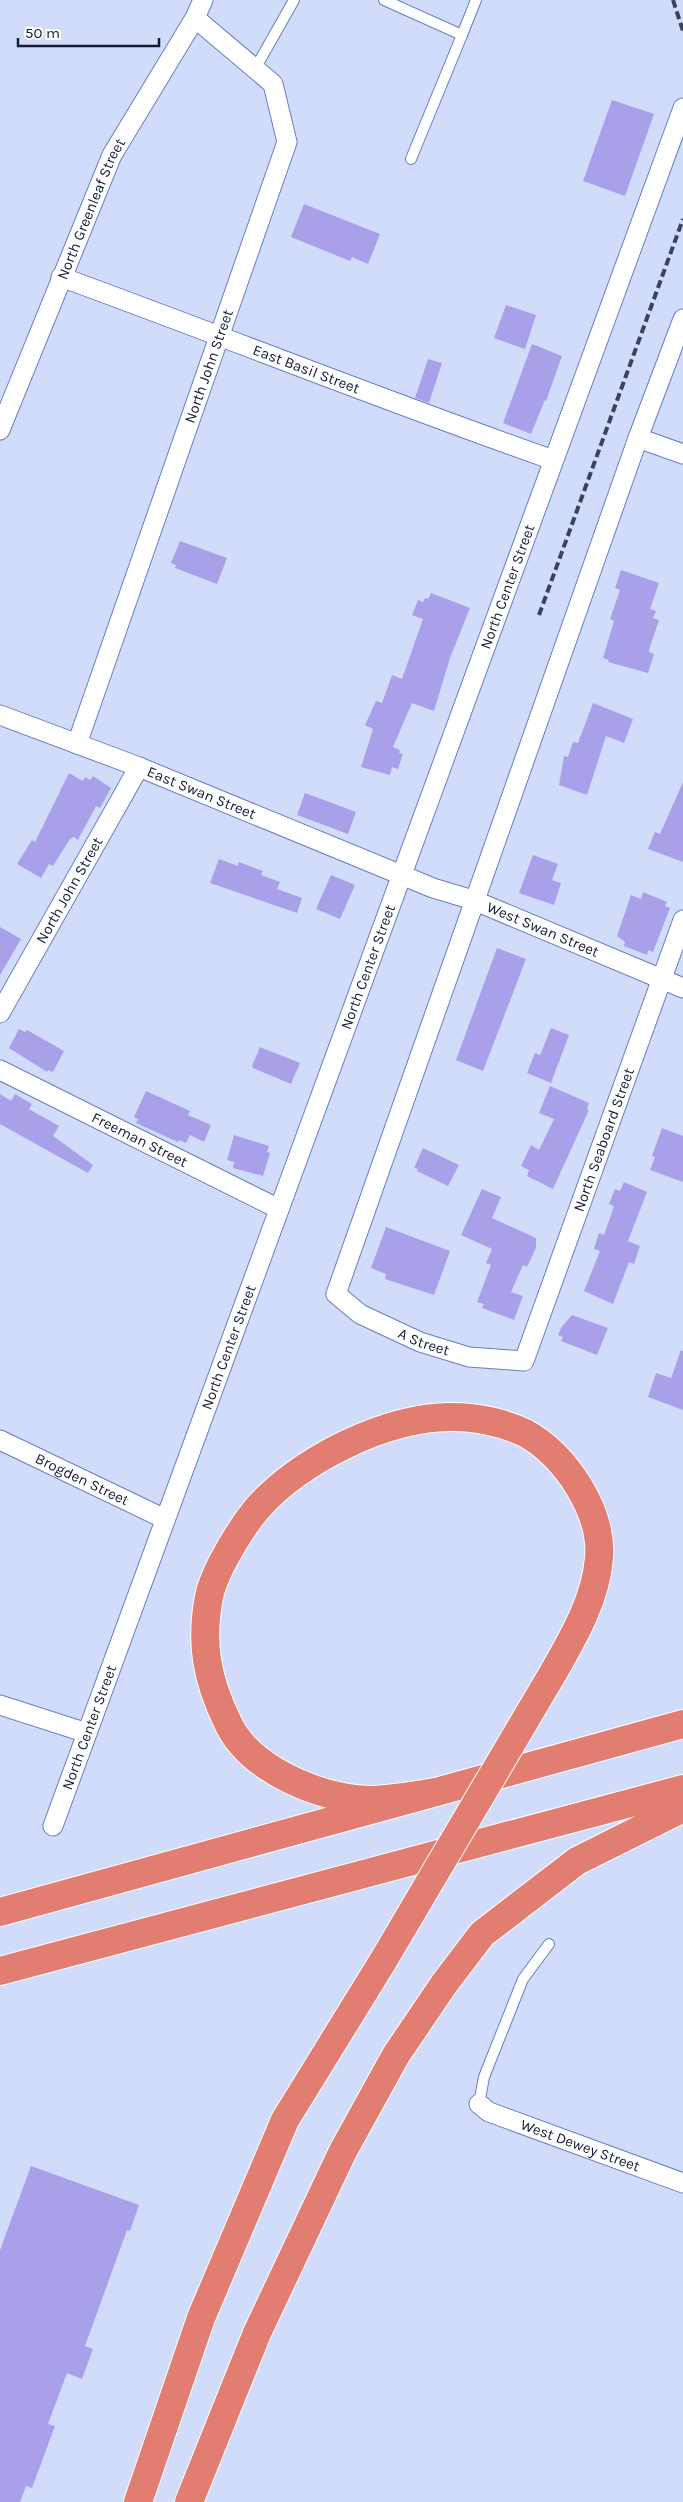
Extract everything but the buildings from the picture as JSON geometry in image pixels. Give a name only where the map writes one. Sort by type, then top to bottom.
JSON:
[{"type":"highway","points":[[138,2502],[201,2318],[285,2120],[383,1961],[553,1673],[575,1634],[592,1593],[600,1556],[594,1523],[581,1489],[560,1461],[525,1434],[491,1422],[453,1417],[414,1421],[380,1430],[319,1458],[257,1508],[235,1537],[209,1595],[205,1628],[205,1662],[216,1699],[231,1730],[258,1759],[287,1780],[342,1798],[371,1800],[436,1792]]},
{"type":"highway","points":[[0,1912],[683,1724]]},
{"type":"highway","points":[[0,1971],[683,1789]]},
{"type":"highway","points":[[189,2502],[256,2333],[343,2152],[396,2056],[444,1984],[482,1934],[576,1861],[683,1808]]},
{"type":"street","name":"North Greenleaf Street","points":[[0,430],[112,155],[196,18],[204,0]]},
{"type":"street","name":"North John Street","points":[[77,744],[287,142],[273,84],[196,18]]},
{"type":"street","name":"North Center Street","points":[[53,1826],[683,108]]},
{"type":"street","name":"East Basil Street","points":[[61,278],[219,335],[409,409],[553,460]]},
{"type":"street","points":[[473,900],[638,438],[683,319]]},
{"type":"street","points":[[638,438],[683,454]]},
{"type":"street","name":"East Swan Street","points":[[0,715],[139,767],[401,875]]},
{"type":"street","name":"North John Street","points":[[0,1013],[139,767]]},
{"type":"street","name":"West Swan Street","points":[[401,875],[473,900],[683,988]]},
{"type":"street","name":"A Street","points":[[473,900],[336,1294],[360,1314],[420,1342],[469,1357],[524,1361]]},
{"type":"street","name":"North Seaboard Street","points":[[524,1361],[683,920]]},
{"type":"street","name":"Freeman Street","points":[[0,1070],[279,1209]]},
{"type":"street","name":"Brogden Street","points":[[0,1440],[165,1519]]},
{"type":"street","points":[[0,1705],[87,1733]]},
{"type":"street","name":"West Dewey Street","points":[[479,2104],[489,2112],[683,2183]]},
{"type":"lane","points":[[256,69],[294,0]]},
{"type":"lane","points":[[384,0],[462,35]]},
{"type":"lane","points":[[411,159],[476,0]]},
{"type":"lane","points":[[479,2104],[484,2077],[520,1988],[549,1944]]},
{"type":"railway","points":[[673,0],[683,31]]},
{"type":"railway","points":[[539,615],[683,219]]}]
